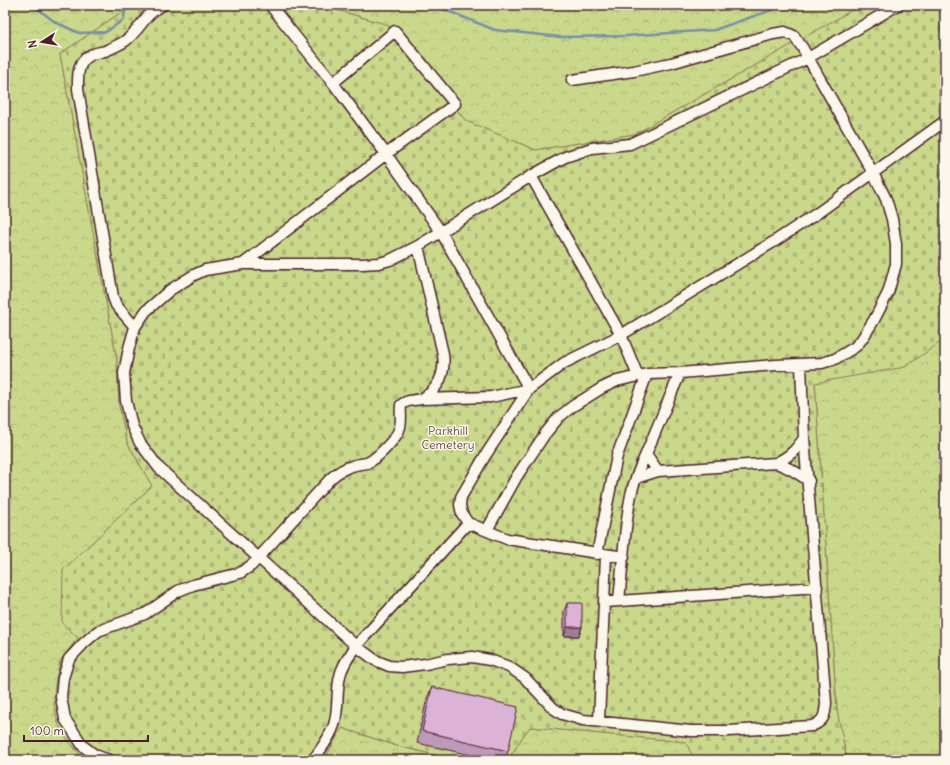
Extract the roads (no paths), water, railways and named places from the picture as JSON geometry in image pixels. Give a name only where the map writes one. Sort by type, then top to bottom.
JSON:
[{"type":"lane","points":[[135,327],[116,305],[113,297],[78,89],[78,72],[85,58],[116,46],[126,40],[152,11],[163,5]]},
{"type":"lane","points":[[270,5],[333,83],[386,154],[441,232],[529,389]]},
{"type":"lane","points":[[801,365],[804,438],[809,481],[826,703],[825,715],[820,722],[812,726],[729,731],[691,731],[583,720],[562,714],[553,708],[525,678],[509,667],[490,660],[472,657],[402,667],[389,666],[374,660],[356,646],[158,468],[140,443],[132,426],[126,401],[124,373],[135,327],[146,311],[160,298],[184,280],[206,270],[243,264],[362,264],[379,263],[390,260],[418,246],[531,176],[565,157],[592,148],[630,144],[808,58],[898,5]]},
{"type":"lane","points":[[243,264],[386,154],[455,104],[395,31],[333,83]]},
{"type":"lane","points":[[487,530],[521,470],[544,434],[559,417],[589,395],[617,381],[643,375],[776,365],[801,365],[822,363],[835,359],[855,347],[862,339],[888,293],[896,264],[896,244],[892,220],[886,199],[873,173],[794,36],[785,32],[773,34],[671,63],[634,71],[572,80]]},
{"type":"lane","points":[[624,557],[507,539],[468,523],[462,514],[460,505],[461,497],[485,456],[529,389],[564,363],[621,335],[775,241],[945,121]]},
{"type":"lane","points":[[531,176],[643,375],[617,456],[602,554],[605,602],[599,721]]},
{"type":"lane","points":[[418,246],[444,363],[443,374],[435,389],[422,399]]},
{"type":"lane","points":[[619,600],[632,494],[636,478],[680,373]]},
{"type":"lane","points":[[109,760],[95,755],[83,746],[65,719],[61,697],[63,678],[69,659],[84,643],[98,631],[145,614],[178,591],[193,585],[240,573],[252,565],[331,478],[350,466],[373,460],[384,449],[397,434],[401,426],[401,405],[405,402],[422,399],[491,397],[529,389]]},
{"type":"lane","points":[[776,463],[796,450],[804,438]]},
{"type":"lane","points":[[646,454],[658,471]]},
{"type":"lane","points":[[636,478],[658,471],[776,463],[796,471],[809,481]]},
{"type":"lane","points":[[314,760],[324,745],[333,726],[337,709],[340,675],[346,660],[356,646],[468,523]]},
{"type":"lane","points":[[605,602],[817,587]]},
{"type":"waterway","points":[[33,5],[55,22],[79,33],[106,32],[123,20],[127,5]]},
{"type":"waterway","points":[[433,5],[495,30],[560,37],[625,36],[714,30],[782,5]]},
{"type":"park label","name":"Parkhill Cemetery","points":[[448,438]]}]
